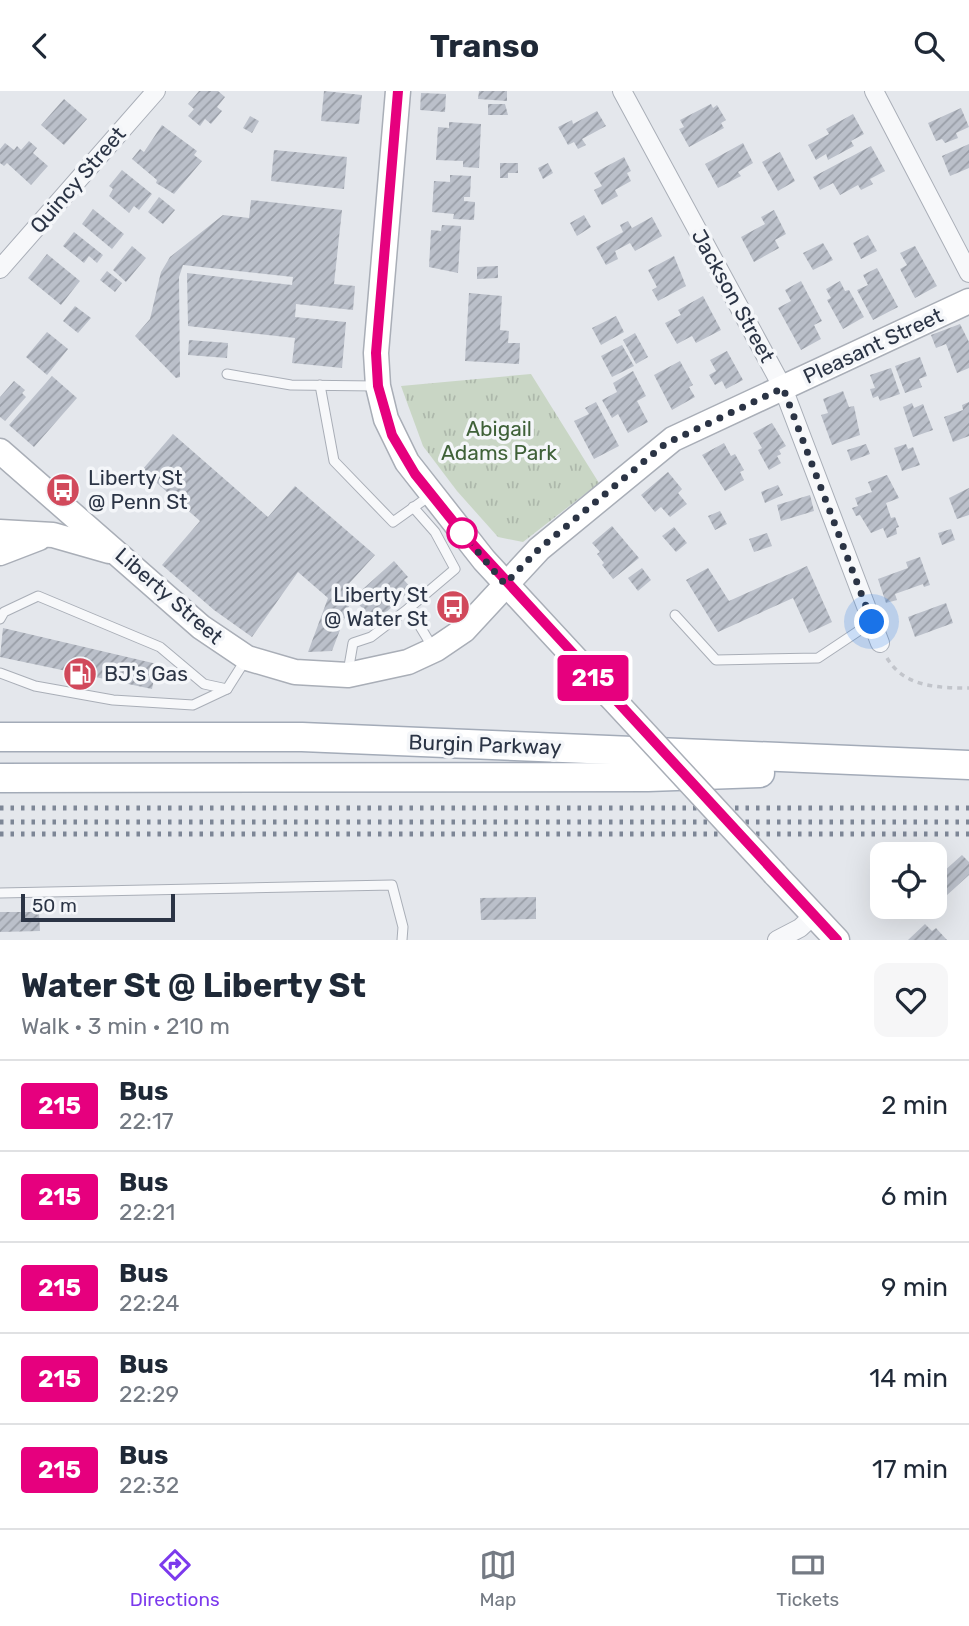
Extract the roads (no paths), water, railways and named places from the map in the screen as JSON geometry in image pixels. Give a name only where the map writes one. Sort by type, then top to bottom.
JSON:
[{"type":"main road","points":[[398,91],[377,335],[378,386],[392,435],[407,462],[422,501],[505,584],[837,940]]},
{"type":"main road","name":"Pleasant Street","points":[[505,584],[539,549],[665,444],[969,301]]},
{"type":"main road","name":"Liberty Street","points":[[0,451],[209,633],[247,658],[295,672],[348,675],[393,667],[434,650],[464,630],[505,584]]},
{"type":"main road","points":[[0,532],[53,535],[104,549],[131,564]]},
{"type":"main road","points":[[0,552],[53,535]]},
{"type":"main road","points":[[0,720],[37,731],[86,737]]},
{"type":"main road","name":"Burgin Parkway","points":[[0,737],[302,737],[969,766]]},
{"type":"main road","name":"Burgin Parkway","points":[[0,778],[648,777],[969,766]]},
{"type":"street","name":"Quincy Street","points":[[0,269],[156,91]]},
{"type":"street","name":"Jackson Street","points":[[622,91],[783,388],[880,643]]},
{"type":"street","points":[[874,91],[969,272]]},
{"type":"street","points":[[777,940],[800,927],[814,915]]},
{"type":"lane","points":[[227,374],[290,385],[378,386]]},
{"type":"lane","points":[[320,385],[334,461],[393,522],[422,501],[435,533],[455,569],[371,637],[353,643],[348,675]]},
{"type":"lane","points":[[0,619],[4,612],[38,596],[160,647],[204,684],[227,689]]},
{"type":"lane","points":[[409,608],[434,650]]},
{"type":"lane","points":[[675,615],[716,660],[818,657],[872,622]]},
{"type":"lane","points":[[0,673],[35,686],[113,700],[193,705],[227,689],[247,658]]},
{"type":"lane","points":[[0,893],[392,885],[403,927],[402,940]]},
{"type":"railway","points":[[0,808],[969,808]]},
{"type":"railway","points":[[0,822],[969,822]]},
{"type":"railway","points":[[0,834],[969,834]]},
{"type":"place","name":"Liberty St @ Penn St","points":[[63,490]]},
{"type":"place","name":"Liberty St @ Water St","points":[[453,607]]},
{"type":"place","name":"BJ's Gas","points":[[80,674]]},
{"type":"park label","name":"Abigail Adams Park","points":[[499,441]]}]
